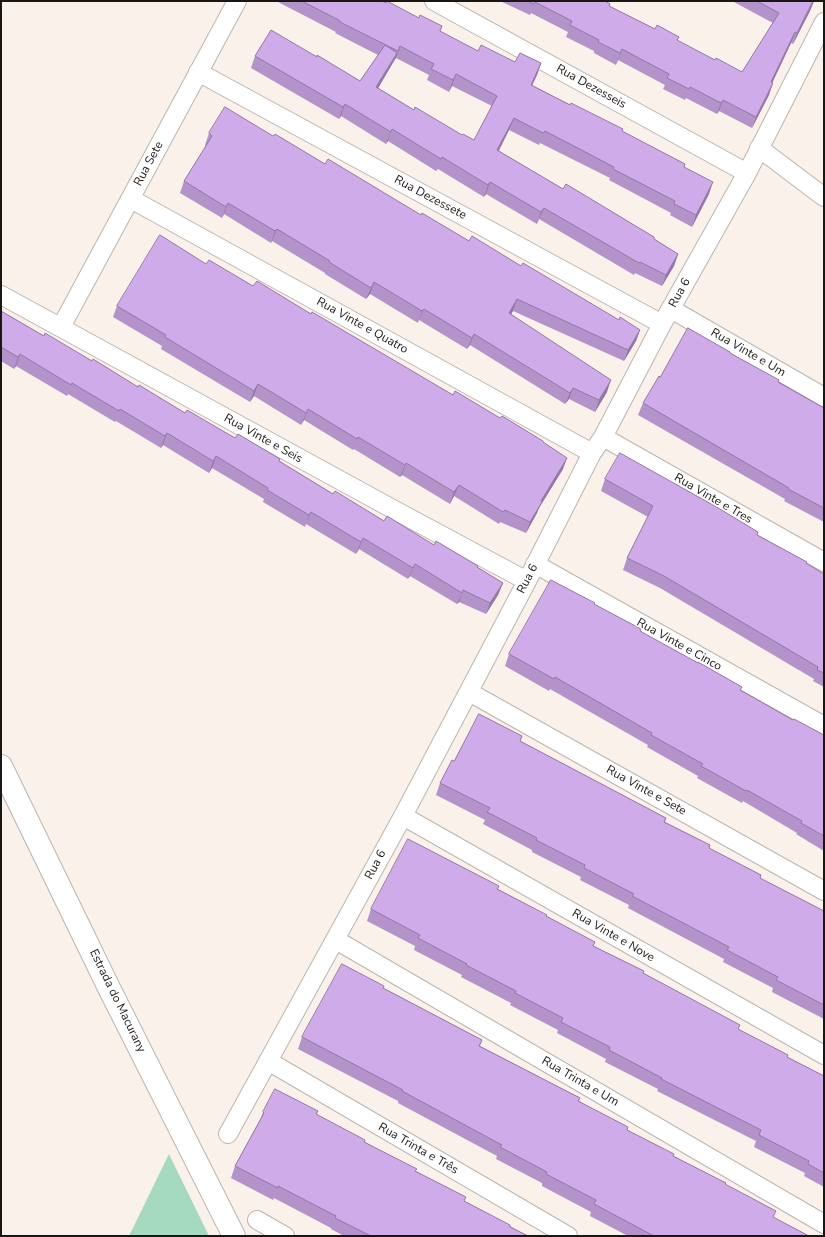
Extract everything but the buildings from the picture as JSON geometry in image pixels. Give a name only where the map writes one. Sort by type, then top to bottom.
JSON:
[{"type":"street","name":"Rua Sete","points":[[61,327],[237,1]]},
{"type":"street","name":"Rua Dezesseis","points":[[434,1],[747,173]]},
{"type":"street","name":"Rua 6","points":[[228,1134],[403,816],[527,581],[592,453],[603,437],[667,317],[747,173],[824,22]]},
{"type":"street","name":"Rua Dezessete","points":[[198,72],[667,317]]},
{"type":"street","points":[[759,148],[824,197]]},
{"type":"street","name":"Rua Vinte e Quatro","points":[[131,198],[592,453]]},
{"type":"street","name":"Rua Vinte e Seis","points":[[1,295],[400,514],[527,581]]},
{"type":"street","name":"Rua Vinte e Um","points":[[667,317],[824,397]]},
{"type":"street","name":"Rua Vinte e Tres","points":[[603,437],[824,562]]},
{"type":"street","name":"Rua Vinte e Cinco","points":[[535,564],[824,726]]},
{"type":"street","name":"Rua Vinte e Sete","points":[[469,692],[824,891]]},
{"type":"street","name":"Estrada do Macurany","points":[[1,766],[109,988],[234,1236]]},
{"type":"street","name":"Rua Vinte e Nove","points":[[403,816],[824,1055]]},
{"type":"street","name":"Rua Trinta e Um","points":[[336,940],[824,1224]]},
{"type":"street","name":"Rua Trinta e Três","points":[[268,1062],[568,1236]]},
{"type":"street","points":[[257,1220],[285,1236]]},
{"type":"green space","points":[[169,1154],[209,1236],[129,1236]]}]
